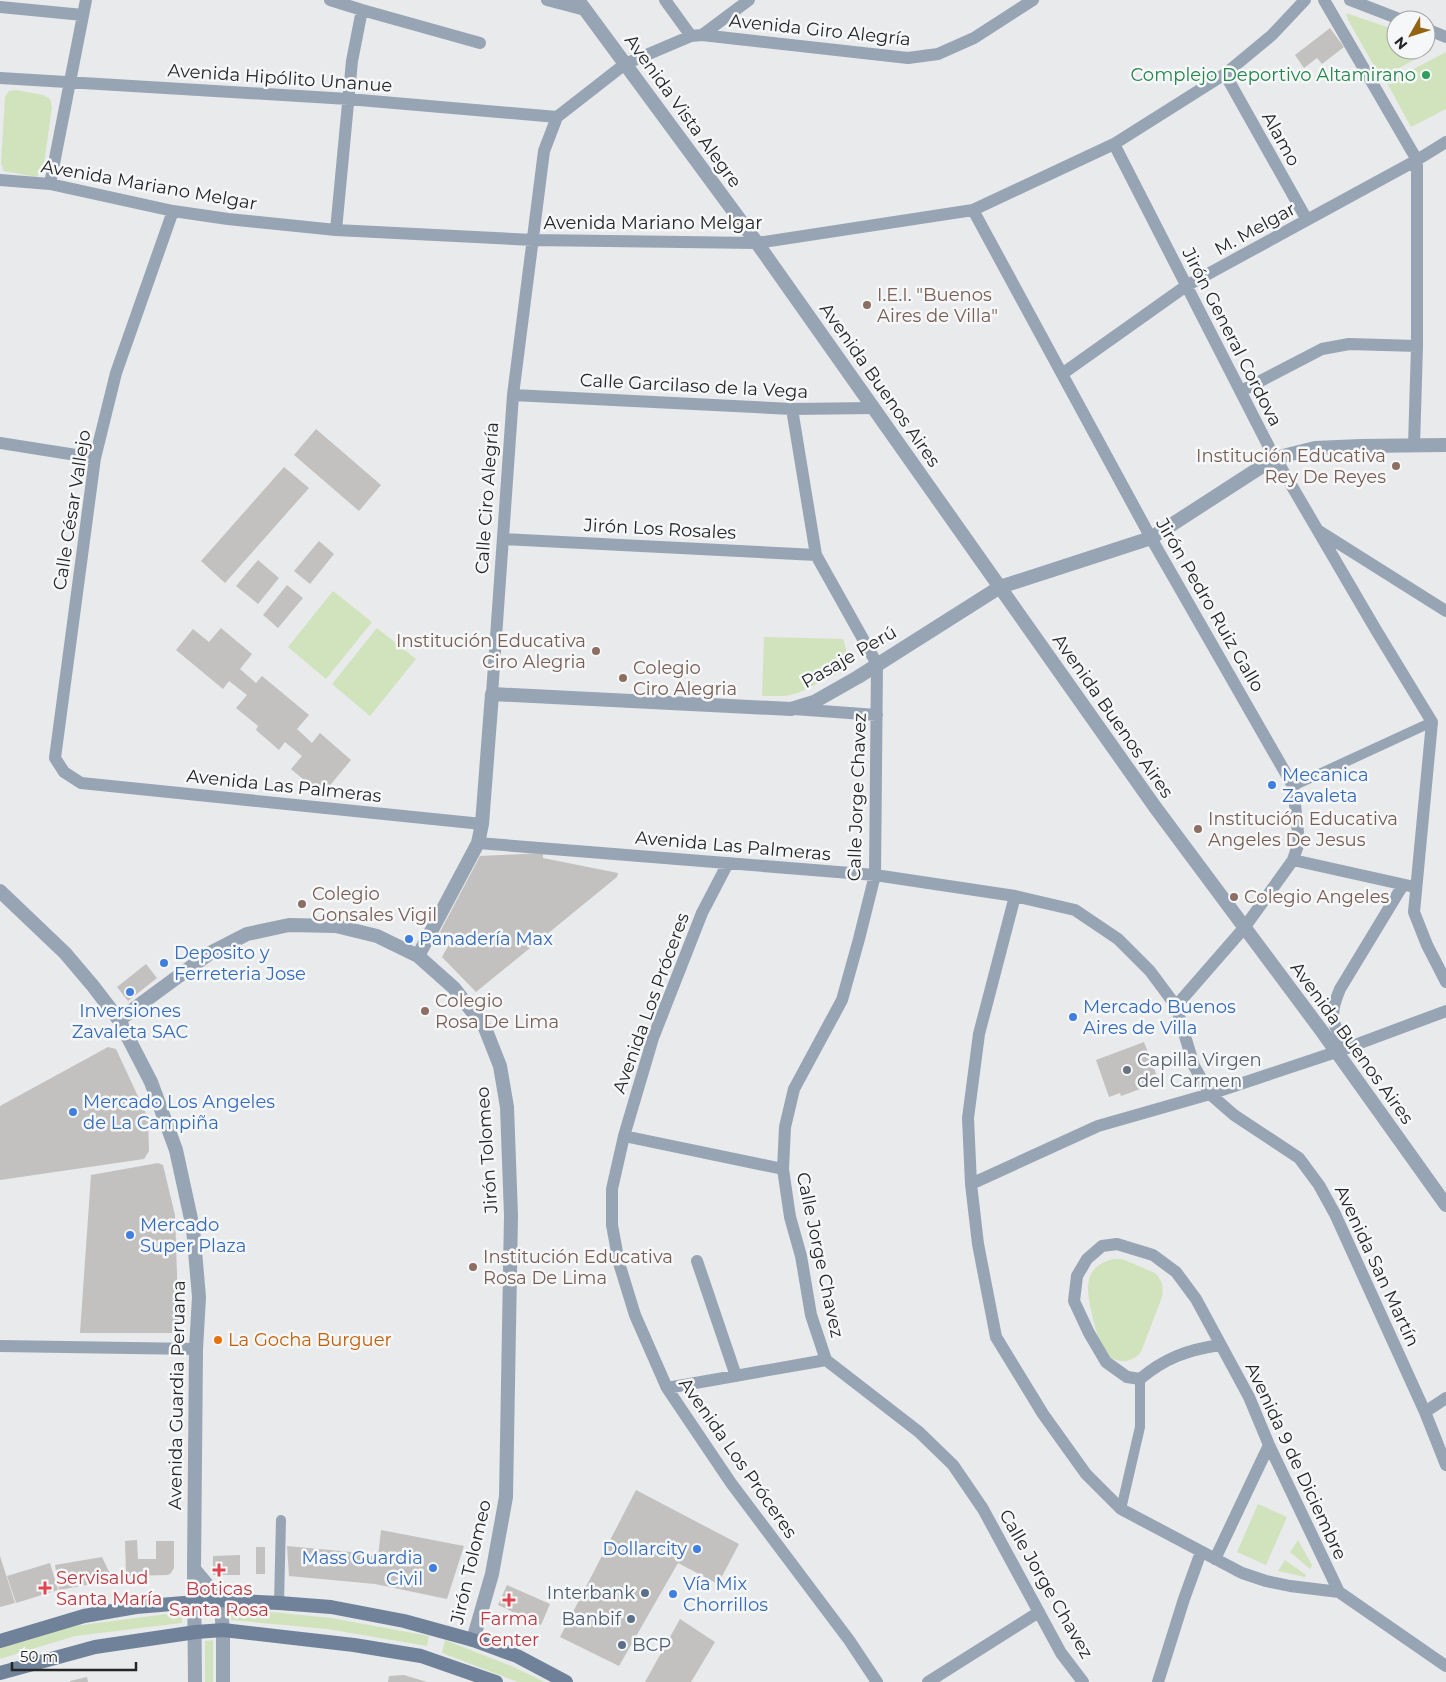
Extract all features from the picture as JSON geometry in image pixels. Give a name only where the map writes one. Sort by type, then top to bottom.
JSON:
[{"type":"main road","points":[[0,1641],[84,1616],[136,1607],[220,1600],[279,1603],[331,1607],[394,1619],[473,1640],[517,1656],[566,1682]]},
{"type":"main road","points":[[0,1673],[95,1647],[196,1632],[224,1630],[354,1645],[421,1656],[496,1682]]},
{"type":"street","points":[[50,184],[86,0]]},
{"type":"street","points":[[330,0],[480,43]]},
{"type":"street","points":[[547,0],[582,5]]},
{"type":"street","points":[[665,0],[696,35],[749,0]]},
{"type":"street","name":"Avenida Giro Alegría","points":[[625,64],[696,35],[908,58],[938,54],[974,38],[1033,0]]},
{"type":"street","name":"Avenida Mariano Melgar","points":[[0,180],[50,184],[173,211],[228,219],[336,230],[533,240],[758,243],[973,210],[1114,144],[1225,74],[1272,35],[1305,0]]},
{"type":"street","points":[[1324,0],[1417,160],[1417,346],[1414,446]]},
{"type":"street","points":[[1350,0],[1386,14]]},
{"type":"street","name":"Avenida Vista Alegre","points":[[582,5],[758,243]]},
{"type":"street","points":[[0,7],[82,16]]},
{"type":"street","points":[[336,230],[352,60],[362,10]]},
{"type":"street","points":[[557,117],[625,64]]},
{"type":"street","name":"Alamo","points":[[1225,74],[1306,220]]},
{"type":"street","name":"Avenida Hipólito Unanue","points":[[0,79],[348,99],[557,117]]},
{"type":"street","name":"Calle Ciro Alegría","points":[[418,956],[478,842],[482,824],[513,395],[544,151],[557,117]]},
{"type":"street","name":"M. Melgar","points":[[1062,374],[1186,286],[1417,160],[1446,142]]},
{"type":"street","name":"Jirón General Cordova","points":[[1114,144],[1276,458],[1316,530],[1432,722]]},
{"type":"street","name":"Jirón Pedro Ruiz Gallo","points":[[973,210],[1151,538],[1293,786],[1299,842],[1293,860],[1244,928],[1176,1006]]},
{"type":"street","name":"Calle César Vallejo","points":[[81,783],[64,772],[55,758],[95,458],[116,373],[173,211]]},
{"type":"street","name":"Avenida Buenos Aires","points":[[758,243],[1155,807],[1244,928],[1342,1050],[1446,1205]]},
{"type":"street","points":[[1241,391],[1322,349],[1350,344],[1417,346]]},
{"type":"street","name":"Calle Garcilaso de la Vega","points":[[513,395],[792,409],[874,408]]},
{"type":"street","points":[[792,409],[816,555],[876,664]]},
{"type":"street","points":[[0,443],[95,458]]},
{"type":"street","name":"Pasaje Perú","points":[[492,694],[791,709],[814,702],[1000,587],[1151,538],[1276,458],[1314,448],[1446,445]]},
{"type":"street","points":[[1316,530],[1446,611]]},
{"type":"street","name":"Jirón Los Rosales","points":[[503,539],[816,555]]},
{"type":"street","name":"Calle Jorge Chavez","points":[[876,664],[875,875],[842,1000],[794,1089],[785,1127],[783,1169],[790,1217],[801,1256],[811,1316],[826,1360],[919,1432],[954,1465],[983,1509],[1061,1653],[1083,1682]]},
{"type":"street","points":[[791,709],[877,716]]},
{"type":"street","points":[[1293,786],[1432,722]]},
{"type":"street","points":[[1432,722],[1414,912],[1427,945],[1446,982]]},
{"type":"street","name":"Avenida Las Palmeras","points":[[81,783],[482,824]]},
{"type":"street","name":"Avenida Las Palmeras","points":[[478,842],[875,875],[1015,896]]},
{"type":"street","points":[[1293,860],[1416,887]]},
{"type":"street","name":"Avenida Los Próceres","points":[[728,863],[702,913],[653,1038],[624,1136],[612,1189],[614,1235],[619,1263],[635,1315],[667,1388],[731,1484],[849,1640],[877,1682]]},
{"type":"street","points":[[1342,1050],[1334,1027],[1333,1005],[1340,989],[1403,885]]},
{"type":"street","name":"Avenida Guardia Peruana","points":[[0,891],[65,953],[118,1020],[151,1082],[176,1150],[192,1228],[199,1297],[196,1349],[195,1682]]},
{"type":"street","points":[[1015,896],[979,1034],[968,1118],[971,1184],[978,1244],[996,1337],[1043,1414],[1086,1474],[1121,1509],[1242,1573],[1290,1586],[1339,1592],[1446,1666]]},
{"type":"street","name":"Avenida San Martín","points":[[1015,896],[1075,910],[1118,939],[1150,972],[1176,1006],[1194,1066],[1210,1094],[1234,1115],[1299,1158],[1319,1185],[1335,1214],[1426,1412],[1446,1465]]},
{"type":"street","name":"Jirón Tolomeo","points":[[118,1020],[210,954],[247,934],[289,925],[336,926],[377,936],[418,956],[454,988],[485,1028],[500,1066],[507,1107],[511,1215],[506,1497],[492,1574],[473,1640]]},
{"type":"street","points":[[971,1184],[1098,1126],[1210,1094],[1342,1050],[1446,1010]]},
{"type":"street","points":[[624,1136],[783,1169]]},
{"type":"street","name":"Avenida 9 de Diciembre","points":[[1140,1379],[1127,1377],[1106,1362],[1074,1301],[1077,1276],[1087,1259],[1102,1246],[1117,1244],[1153,1255],[1176,1272],[1196,1299],[1249,1397],[1269,1445],[1339,1592]]},
{"type":"street","points":[[696,1261],[736,1376]]},
{"type":"street","points":[[1121,1509],[1140,1427],[1140,1379],[1172,1357],[1220,1345]]},
{"type":"street","points":[[0,1346],[196,1349]]},
{"type":"street","points":[[667,1388],[826,1360]]},
{"type":"street","points":[[1426,1412],[1446,1398]]},
{"type":"street","points":[[1215,1559],[1269,1445]]},
{"type":"street","points":[[279,1603],[281,1520]]},
{"type":"street","points":[[1158,1682],[1184,1599],[1202,1552]]},
{"type":"street","points":[[194,1569],[220,1600],[224,1630],[223,1682]]},
{"type":"street","points":[[928,1682],[1039,1612]]},
{"type":"green space","points":[[1346,13],[1386,27],[1386,60],[1414,60],[1381,78],[1348,20]]},
{"type":"green space","points":[[1446,52],[1446,109],[1411,127],[1387,83],[1431,60],[1436,60],[1436,57]]},
{"type":"green space","points":[[16,90],[43,95],[50,99],[52,107],[43,171],[36,177],[4,171],[1,163],[5,97],[9,91]]},
{"type":"green space","points":[[333,591],[372,622],[326,679],[288,647]]},
{"type":"green space","points":[[377,628],[416,659],[370,716],[332,684]]},
{"type":"green space","points":[[764,637],[843,639],[847,655],[845,667],[843,671],[798,693],[785,696],[762,696]]},
{"type":"green space","points":[[1114,1259],[1122,1259],[1155,1273],[1163,1287],[1162,1297],[1141,1352],[1135,1358],[1127,1361],[1114,1359],[1104,1351],[1093,1319],[1089,1300],[1088,1282],[1091,1275],[1103,1263]]},
{"type":"green space","points":[[1258,1504],[1287,1517],[1266,1565],[1237,1552]]},
{"type":"green space","points":[[1298,1540],[1312,1565],[1310,1569],[1290,1552]]},
{"type":"green space","points":[[1285,1560],[1306,1575],[1305,1577],[1278,1571]]},
{"type":"green space","points":[[231,1608],[331,1618],[429,1636],[427,1646],[327,1629],[231,1620]]},
{"type":"green space","points":[[182,1612],[182,1623],[75,1636],[0,1659],[0,1646],[74,1626]]},
{"type":"green space","points":[[213,1640],[213,1682],[205,1682],[205,1641]]},
{"type":"green space","points":[[445,1640],[511,1666],[545,1682],[518,1682],[442,1653]]},
{"type":"building","points":[[1330,28],[1344,47],[1322,64],[1317,58],[1304,68],[1295,55]]},
{"type":"building","points":[[316,429],[381,485],[359,511],[294,455]]},
{"type":"building","points":[[284,467],[309,488],[225,583],[201,561]]},
{"type":"building","points":[[319,541],[334,554],[310,584],[294,571]]},
{"type":"building","points":[[258,560],[279,578],[258,604],[236,586]]},
{"type":"building","points":[[287,585],[303,598],[278,628],[263,615]]},
{"type":"building","points":[[221,628],[252,654],[240,669],[256,683],[262,676],[309,715],[297,729],[312,743],[320,733],[351,760],[322,795],[291,769],[302,756],[285,742],[279,750],[256,730],[258,726],[236,708],[247,695],[229,681],[223,689],[176,650],[193,629],[209,642]]},
{"type":"building","points":[[543,853],[543,858],[618,873],[617,877],[476,992],[442,957],[452,939],[440,932],[480,856]]},
{"type":"building","points":[[146,964],[157,978],[128,1001],[117,987]]},
{"type":"building","name":"Capilla Virgen del Carmen","points":[[1144,1042],[1159,1082],[1121,1096],[1120,1093],[1109,1097],[1096,1060]]},
{"type":"building","name":"Mercado Los Angeles de La Campiña","points":[[108,1047],[116,1049],[148,1118],[149,1151],[144,1159],[0,1180],[0,1106]]},
{"type":"building","name":"Mercado Super Plaza","points":[[158,1163],[163,1165],[175,1215],[179,1333],[80,1333],[91,1175]]},
{"type":"building","points":[[636,1490],[739,1544],[718,1584],[678,1563],[619,1666],[560,1637]]},
{"type":"building","points":[[381,1530],[464,1546],[447,1599],[375,1584],[289,1576],[287,1546],[351,1552],[378,1557]]},
{"type":"building","points":[[137,1540],[138,1559],[156,1559],[156,1541],[174,1541],[174,1568],[171,1573],[168,1575],[126,1576],[125,1541]]},
{"type":"building","points":[[256,1547],[265,1547],[265,1574],[256,1574]]},
{"type":"building","points":[[240,1555],[240,1575],[213,1575],[213,1556]]},
{"type":"building","points":[[0,1556],[15,1603],[0,1607]]},
{"type":"building","points":[[102,1557],[113,1580],[59,1590],[55,1565]]},
{"type":"building","points":[[50,1563],[58,1590],[16,1603],[7,1576]]},
{"type":"building","points":[[507,1585],[550,1604],[541,1625],[498,1605]]},
{"type":"building","points":[[680,1619],[715,1642],[691,1682],[645,1682]]},
{"type":"building","points":[[404,1675],[427,1682],[388,1682],[389,1676]]},
{"type":"building","points":[[87,1677],[88,1682],[70,1682],[70,1681]]},
{"type":"place","name":"Complejo Deportivo Altamirano","points":[[1426,75]]},
{"type":"place","name":"I.E.I. \"Buenos Aires de Villa\"","points":[[867,305]]},
{"type":"place","name":"Institución Educativa Rey De Reyes","points":[[1396,466]]},
{"type":"place","name":"Institución Educativa Ciro Alegria","points":[[596,651]]},
{"type":"place","name":"Colegio Ciro Alegria","points":[[623,678]]},
{"type":"place","name":"Mecanica Zavaleta","points":[[1272,785]]},
{"type":"place","name":"Institución Educativa Angeles De Jesus","points":[[1198,829]]},
{"type":"place","name":"Colegio Angeles","points":[[1234,897]]},
{"type":"place","name":"Colegio Gonsales Vigil","points":[[302,904]]},
{"type":"place","name":"Panadería Max","points":[[409,939]]},
{"type":"place","name":"Deposito y Ferreteria Jose","points":[[164,963]]},
{"type":"place","name":"Inversiones Zavaleta SAC","points":[[130,992]]},
{"type":"place","name":"Colegio Rosa De Lima","points":[[425,1011]]},
{"type":"place","name":"Mercado Buenos Aires de Villa","points":[[1073,1017]]},
{"type":"place","name":"Capilla Virgen del Carmen","points":[[1127,1070]]},
{"type":"place","name":"Mercado Los Angeles de La Campiña","points":[[73,1112]]},
{"type":"place","name":"Mercado Super Plaza","points":[[130,1235]]},
{"type":"place","name":"Institución Educativa Rosa De Lima","points":[[473,1267]]},
{"type":"place","name":"La Gocha Burguer","points":[[218,1340]]},
{"type":"place","name":"Dollarcity","points":[[697,1549]]},
{"type":"place","name":"Mass Guardia Civil","points":[[433,1568]]},
{"type":"place","name":"Boticas Santa Rosa","points":[[219,1570]]},
{"type":"place","name":"Servisalud Santa María","points":[[45,1588]]},
{"type":"place","name":"Interbank","points":[[645,1593]]},
{"type":"place","name":"Vía Mix Chorrillos","points":[[673,1594]]},
{"type":"place","name":"Farma Center","points":[[509,1600]]},
{"type":"place","name":"Banbif","points":[[631,1619]]},
{"type":"place","name":"BCP","points":[[622,1645]]}]
